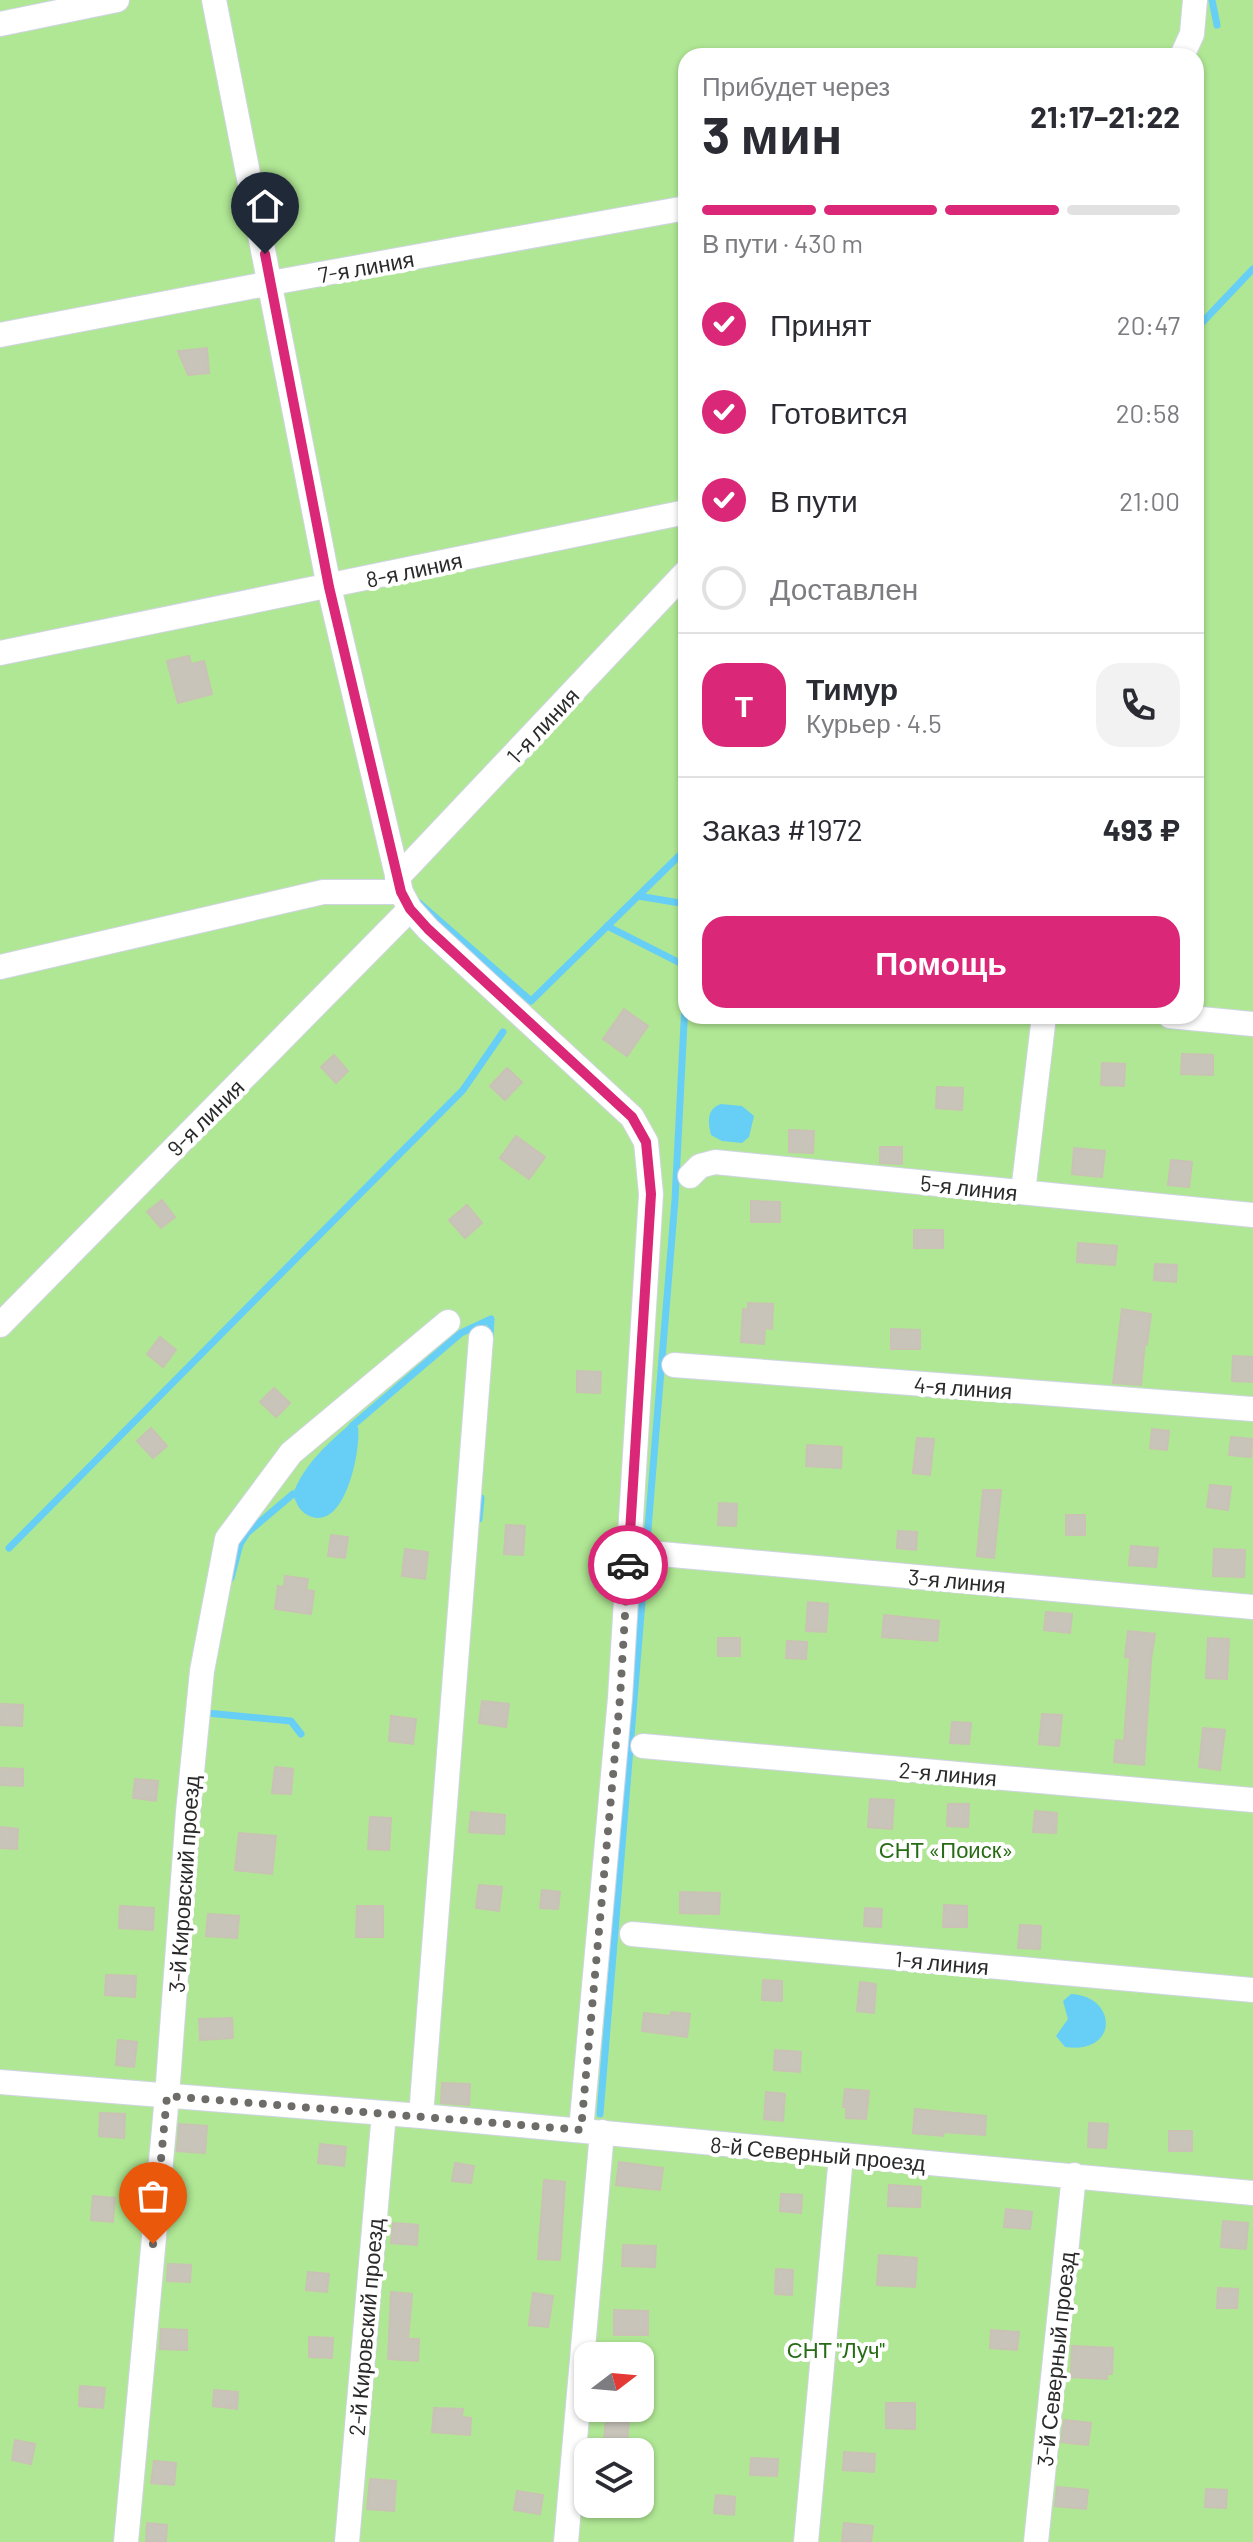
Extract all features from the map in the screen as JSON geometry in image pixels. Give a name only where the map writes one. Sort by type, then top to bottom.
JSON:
[{"type":"street","points":[[0,24],[117,0]]},
{"type":"street","points":[[214,0],[329,587],[403,893],[428,929],[632,1117],[646,1142],[651,1194],[566,2542]]},
{"type":"street","points":[[1186,48],[1192,34],[1195,0]]},
{"type":"street","name":"7-я линия","points":[[0,335],[678,209]]},
{"type":"street","name":"8-я линия","points":[[0,653],[678,514]]},
{"type":"street","name":"1-я линия","points":[[403,893],[678,581]]},
{"type":"street","points":[[0,967],[323,892],[403,893]]},
{"type":"street","name":"9-я линия","points":[[0,1325],[403,893]]},
{"type":"street","points":[[1204,1019],[1253,1024]]},
{"type":"street","points":[[1023,1192],[1043,1024]]},
{"type":"street","name":"5-я линия","points":[[690,1176],[700,1166],[715,1162],[1253,1215]]},
{"type":"street","name":"3-й Кировский проезд","points":[[126,2542],[202,1671],[227,1539],[291,1453],[448,1322]]},
{"type":"street","points":[[421,2116],[481,1338]]},
{"type":"street","name":"4-я линия","points":[[674,1365],[1253,1409]]},
{"type":"street","name":"3-я линия","points":[[661,1554],[1253,1607]]},
{"type":"street","name":"2-я линия","points":[[643,1746],[1253,1800]]},
{"type":"street","name":"1-я линия","points":[[632,1934],[1253,1990]]},
{"type":"street","name":"8-й Северный проезд","points":[[0,2082],[591,2131],[1253,2193]]},
{"type":"street","name":"2-й Кировский проезд","points":[[347,2542],[384,2113]]},
{"type":"street","points":[[806,2542],[841,2156]]},
{"type":"street","name":"3-й Северный проезд","points":[[1036,2542],[1074,2175]]},
{"type":"green space","points":[[0,0],[1253,0],[1253,2542],[0,2542]]},
{"type":"water","points":[[721,1104],[742,1106],[754,1116],[749,1137],[742,1143],[722,1141],[711,1135],[710,1113]]},
{"type":"water","points":[[349,1425],[358,1427],[358,1438],[349,1485],[334,1511],[324,1517],[312,1517],[300,1508],[293,1494],[316,1456]]},
{"type":"water","points":[[1071,1994],[1086,1997],[1097,2004],[1104,2014],[1106,2024],[1103,2034],[1083,2047],[1065,2047],[1056,2036],[1068,2019],[1063,2001]]},
{"type":"building","points":[[207,348],[209,373],[188,375],[178,351]]},
{"type":"building","points":[[189,656],[191,664],[204,661],[212,694],[178,703],[167,661]]},
{"type":"building","points":[[624,1009],[648,1026],[627,1056],[603,1039]]},
{"type":"building","points":[[1182,1054],[1213,1055],[1213,1075],[1181,1074]]},
{"type":"building","points":[[334,1055],[348,1071],[336,1083],[321,1067]]},
{"type":"building","points":[[1102,1063],[1125,1064],[1124,1086],[1101,1085]]},
{"type":"building","points":[[507,1068],[522,1082],[505,1100],[490,1086]]},
{"type":"building","points":[[937,1087],[963,1088],[962,1110],[936,1108]]},
{"type":"building","points":[[789,1130],[814,1131],[813,1153],[789,1152]]},
{"type":"building","points":[[516,1136],[545,1157],[529,1179],[500,1158]]},
{"type":"building","points":[[880,1147],[902,1147],[902,1164],[880,1163]]},
{"type":"building","points":[[1074,1148],[1105,1151],[1102,1177],[1072,1174]]},
{"type":"building","points":[[1171,1160],[1192,1162],[1189,1187],[1168,1185]]},
{"type":"building","points":[[162,1200],[175,1217],[161,1228],[147,1212]]},
{"type":"building","points":[[751,1201],[780,1202],[780,1222],[751,1222]]},
{"type":"building","points":[[467,1205],[482,1223],[465,1238],[449,1220]]},
{"type":"building","points":[[914,1230],[943,1230],[943,1248],[914,1248]]},
{"type":"building","points":[[1078,1243],[1117,1246],[1115,1265],[1077,1262]]},
{"type":"building","points":[[1155,1264],[1177,1265],[1176,1282],[1154,1280]]},
{"type":"building","points":[[748,1303],[773,1304],[772,1329],[765,1328],[764,1344],[741,1342],[743,1309],[748,1310]]},
{"type":"building","points":[[1122,1309],[1151,1314],[1141,1385],[1113,1383]]},
{"type":"building","points":[[891,1329],[920,1330],[920,1349],[891,1349]]},
{"type":"building","points":[[160,1337],[176,1350],[163,1367],[147,1354]]},
{"type":"building","points":[[1233,1356],[1253,1357],[1253,1382],[1232,1381]]},
{"type":"building","points":[[577,1371],[601,1372],[600,1393],[577,1392]]},
{"type":"building","points":[[274,1388],[290,1403],[276,1417],[260,1402]]},
{"type":"building","points":[[151,1428],[167,1446],[153,1458],[137,1441]]},
{"type":"building","points":[[1152,1429],[1169,1431],[1167,1450],[1150,1448]]},
{"type":"building","points":[[1231,1437],[1252,1439],[1251,1457],[1229,1455]]},
{"type":"building","points":[[917,1438],[934,1439],[930,1475],[913,1473]]},
{"type":"building","points":[[807,1445],[842,1447],[841,1468],[806,1466]]},
{"type":"building","points":[[1210,1485],[1231,1487],[1228,1510],[1207,1507]]},
{"type":"building","points":[[983,1490],[1001,1490],[994,1558],[977,1556]]},
{"type":"building","points":[[719,1503],[737,1504],[736,1526],[718,1525]]},
{"type":"building","points":[[1066,1515],[1085,1515],[1085,1535],[1066,1535]]},
{"type":"building","points":[[506,1525],[525,1526],[523,1555],[504,1554]]},
{"type":"building","points":[[898,1531],[917,1532],[916,1550],[897,1548]]},
{"type":"building","points":[[331,1535],[348,1537],[345,1558],[328,1556]]},
{"type":"building","points":[[1131,1546],[1158,1548],[1156,1567],[1129,1565]]},
{"type":"building","points":[[405,1549],[428,1552],[425,1579],[402,1576]]},
{"type":"building","points":[[1214,1549],[1245,1550],[1244,1577],[1213,1576]]},
{"type":"building","points":[[285,1576],[308,1579],[306,1590],[314,1591],[311,1614],[275,1609],[278,1586],[284,1587]]},
{"type":"building","points":[[808,1602],[828,1604],[826,1632],[806,1631]]},
{"type":"building","points":[[1046,1612],[1072,1614],[1070,1633],[1044,1630]]},
{"type":"building","points":[[884,1615],[939,1621],[937,1641],[882,1637]]},
{"type":"building","points":[[1128,1631],[1155,1634],[1144,1765],[1114,1762],[1116,1740],[1124,1741],[1130,1658],[1125,1657]]},
{"type":"building","points":[[718,1638],[740,1638],[740,1656],[718,1656]]},
{"type":"building","points":[[1208,1638],[1229,1639],[1227,1679],[1206,1678]]},
{"type":"building","points":[[787,1641],[807,1642],[806,1659],[786,1658]]},
{"type":"building","points":[[482,1701],[509,1704],[506,1727],[479,1723]]},
{"type":"building","points":[[0,1704],[23,1705],[22,1726],[0,1725]]},
{"type":"building","points":[[1042,1714],[1062,1715],[1059,1746],[1039,1744]]},
{"type":"building","points":[[391,1716],[416,1719],[413,1744],[389,1741]]},
{"type":"building","points":[[952,1722],[971,1723],[969,1744],[950,1743]]},
{"type":"building","points":[[1203,1728],[1225,1730],[1220,1770],[1199,1767]]},
{"type":"building","points":[[275,1767],[293,1769],[291,1794],[272,1793]]},
{"type":"building","points":[[0,1768],[23,1769],[23,1786],[0,1785]]},
{"type":"building","points":[[135,1779],[158,1781],[156,1801],[133,1798]]},
{"type":"building","points":[[870,1799],[894,1800],[892,1829],[868,1827]]},
{"type":"building","points":[[948,1804],[969,1804],[968,1827],[947,1826]]},
{"type":"building","points":[[1035,1811],[1057,1813],[1056,1833],[1033,1832]]},
{"type":"building","points":[[471,1812],[505,1815],[504,1834],[469,1832]]},
{"type":"building","points":[[370,1817],[391,1818],[389,1850],[368,1849]]},
{"type":"building","points":[[0,1827],[18,1829],[17,1849],[0,1848]]},
{"type":"building","points":[[239,1833],[276,1836],[272,1874],[235,1870]]},
{"type":"building","points":[[479,1885],[502,1887],[499,1911],[476,1908]]},
{"type":"building","points":[[542,1890],[560,1892],[558,1909],[540,1908]]},
{"type":"building","points":[[680,1892],[720,1893],[719,1914],[680,1913]]},
{"type":"building","points":[[944,1905],[967,1906],[967,1927],[943,1927]]},
{"type":"building","points":[[120,1906],[154,1908],[153,1930],[119,1928]]},
{"type":"building","points":[[357,1906],[383,1906],[383,1937],[356,1937]]},
{"type":"building","points":[[865,1908],[882,1909],[881,1927],[864,1926]]},
{"type":"building","points":[[208,1914],[239,1916],[237,1938],[206,1936]]},
{"type":"building","points":[[1020,1925],[1041,1926],[1040,1949],[1018,1948]]},
{"type":"building","points":[[106,1975],[136,1976],[135,1997],[105,1995]]},
{"type":"building","points":[[763,1980],[782,1981],[782,2001],[762,2000]]},
{"type":"building","points":[[860,1982],[876,1984],[874,2013],[857,2011]]},
{"type":"building","points":[[671,2012],[690,2014],[687,2037],[642,2031],[644,2013],[671,2016]]},
{"type":"building","points":[[232,2018],[233,2038],[200,2040],[199,2019]]},
{"type":"building","points":[[118,2040],[137,2042],[134,2067],[116,2065]]},
{"type":"building","points":[[775,2050],[801,2052],[800,2072],[774,2070]]},
{"type":"building","points":[[442,2083],[470,2084],[469,2105],[441,2103]]},
{"type":"building","points":[[845,2089],[869,2091],[866,2119],[846,2118],[846,2107],[843,2107]]},
{"type":"building","points":[[766,2092],[785,2094],[783,2121],[764,2119]]},
{"type":"building","points":[[915,2109],[986,2116],[985,2135],[913,2133]]},
{"type":"building","points":[[100,2113],[125,2114],[124,2138],[99,2136]]},
{"type":"building","points":[[1089,2123],[1108,2124],[1106,2148],[1088,2147]]},
{"type":"building","points":[[179,2124],[207,2126],[205,2153],[177,2151]]},
{"type":"building","points":[[1169,2131],[1192,2131],[1192,2151],[1169,2151]]},
{"type":"building","points":[[320,2144],[346,2147],[344,2166],[318,2163]]},
{"type":"building","points":[[619,2162],[663,2168],[660,2190],[616,2185]]},
{"type":"building","points":[[455,2163],[474,2166],[471,2183],[452,2181]]},
{"type":"building","points":[[544,2180],[565,2182],[560,2260],[538,2259]]},
{"type":"building","points":[[889,2185],[921,2187],[920,2207],[888,2206]]},
{"type":"building","points":[[781,2194],[802,2195],[801,2213],[780,2211]]},
{"type":"building","points":[[93,2196],[115,2198],[113,2222],[91,2220]]},
{"type":"building","points":[[1006,2209],[1032,2212],[1030,2229],[1004,2227]]},
{"type":"building","points":[[1223,2221],[1248,2223],[1246,2249],[1221,2247]]},
{"type":"building","points":[[393,2223],[418,2225],[417,2245],[391,2243]]},
{"type":"building","points":[[623,2245],[656,2246],[655,2267],[622,2266]]},
{"type":"building","points":[[879,2255],[917,2258],[915,2287],[877,2285]]},
{"type":"building","points":[[168,2264],[191,2265],[190,2282],[167,2281]]},
{"type":"building","points":[[776,2269],[793,2270],[792,2295],[775,2294]]},
{"type":"building","points":[[308,2272],[329,2274],[327,2292],[306,2290]]},
{"type":"building","points":[[1218,2288],[1238,2289],[1237,2308],[1217,2308]]},
{"type":"building","points":[[391,2292],[412,2294],[408,2339],[419,2339],[418,2361],[388,2359]]},
{"type":"building","points":[[533,2293],[553,2296],[548,2327],[529,2325]]},
{"type":"building","points":[[614,2310],[648,2311],[648,2335],[614,2335]]},
{"type":"building","points":[[161,2329],[187,2330],[187,2350],[160,2349]]},
{"type":"building","points":[[991,2330],[1019,2332],[1017,2350],[990,2348]]},
{"type":"building","points":[[309,2337],[333,2338],[332,2358],[309,2357]]},
{"type":"building","points":[[1072,2346],[1113,2348],[1112,2374],[1107,2374],[1107,2379],[1071,2377]]},
{"type":"building","points":[[80,2386],[105,2388],[103,2408],[79,2406]]},
{"type":"building","points":[[214,2390],[238,2392],[237,2409],[213,2406]]},
{"type":"building","points":[[886,2403],[915,2403],[915,2429],[886,2428]]},
{"type":"building","points":[[434,2408],[463,2409],[462,2417],[471,2418],[470,2435],[432,2432]]},
{"type":"building","points":[[1064,2420],[1091,2423],[1088,2445],[1061,2442]]},
{"type":"building","points":[[606,2422],[629,2422],[627,2438],[604,2438]]},
{"type":"building","points":[[15,2440],[35,2444],[31,2464],[12,2460]]},
{"type":"building","points":[[844,2452],[875,2454],[874,2472],[843,2470]]},
{"type":"building","points":[[751,2458],[778,2459],[777,2476],[750,2475]]},
{"type":"building","points":[[154,2461],[176,2463],[174,2485],[151,2483]]},
{"type":"building","points":[[370,2479],[396,2481],[394,2511],[367,2509]]},
{"type":"building","points":[[1057,2487],[1088,2490],[1086,2509],[1055,2506]]},
{"type":"building","points":[[1206,2489],[1227,2490],[1226,2508],[1205,2507]]},
{"type":"building","points":[[517,2491],[543,2495],[540,2514],[514,2510]]},
{"type":"building","points":[[716,2495],[735,2497],[734,2515],[714,2513]]},
{"type":"building","points":[[147,2523],[167,2525],[166,2542],[146,2542]]},
{"type":"building","points":[[844,2523],[873,2526],[871,2542],[842,2542]]},
{"type":"waterway","points":[[1212,0],[1217,25]]},
{"type":"waterway","points":[[1204,321],[1253,269]]},
{"type":"waterway","points":[[419,903],[531,1001],[678,857]]},
{"type":"waterway","points":[[638,896],[678,903]]},
{"type":"waterway","points":[[607,926],[678,962]]},
{"type":"waterway","points":[[600,2114],[675,1200],[684,1024]]},
{"type":"waterway","points":[[9,1548],[463,1090],[503,1032]]},
{"type":"waterway","points":[[352,1426],[461,1333],[491,1319],[490,1337]]},
{"type":"waterway","points":[[231,1578],[240,1544],[247,1533],[293,1494]]},
{"type":"waterway","points":[[479,1519],[481,1498]]},
{"type":"waterway","points":[[207,1708],[207,1713],[291,1721],[301,1734]]},
{"type":"way so far","points":[[153,2244],[167,2096],[581,2130],[620,1698],[628,1565]]},
{"type":"route","points":[[265,254],[329,587],[401,892],[410,909],[428,929],[632,1117],[646,1142],[651,1194],[628,1565]]},
{"type":"park label","name":"СНТ «Поиск»","points":[[946,1849]]},
{"type":"park label","name":"СНТ \"Луч\"","points":[[836,2349]]}]
